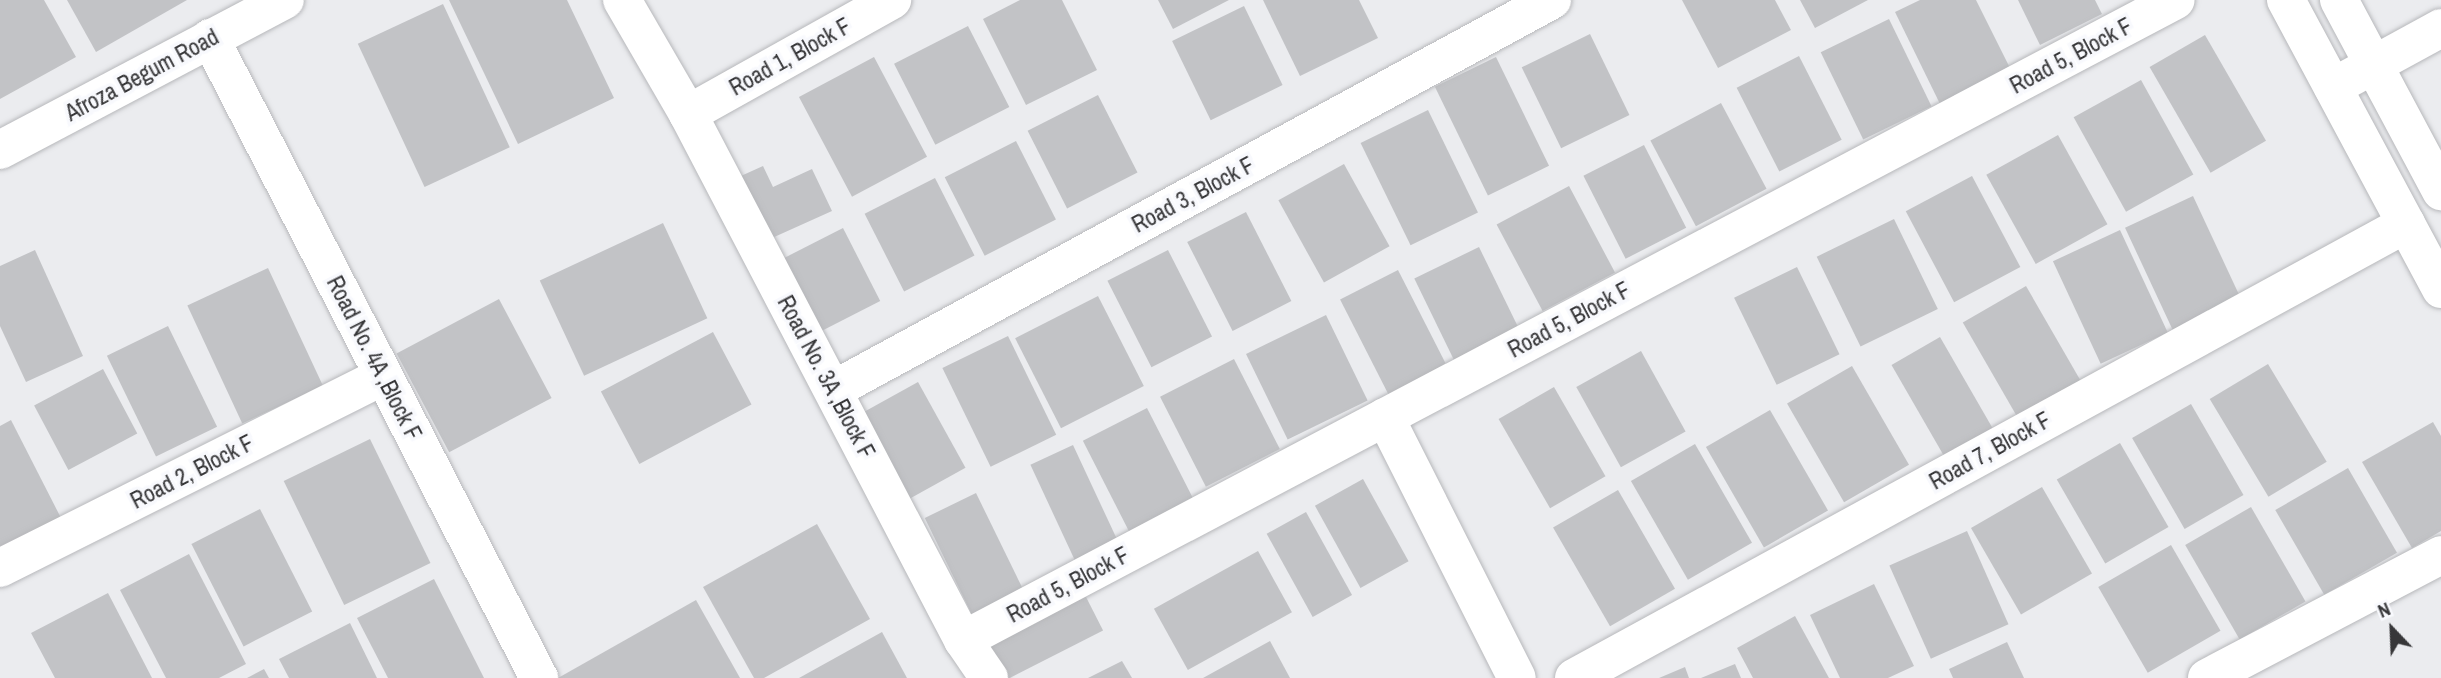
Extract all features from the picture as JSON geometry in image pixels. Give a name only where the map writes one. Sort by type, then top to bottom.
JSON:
[{"type":"street","name":"Afroza Begum Road","points":[[0,122],[232,0]]},
{"type":"street","name":"Afroza Begum Road","points":[[0,150],[285,0]]},
{"type":"street","name":"Road No. 3A ,Block F","points":[[622,0],[688,114],[963,640],[989,678]]},
{"type":"street","name":"Road 1, Block F","points":[[688,114],[892,0]]},
{"type":"street","name":"Road 3, Block F","points":[[833,390],[1552,0]]},
{"type":"street","name":"Road 5, Block F","points":[[963,640],[2176,0]]},
{"type":"street","points":[[2286,0],[2441,289]]},
{"type":"street","points":[[2339,0],[2441,191]]},
{"type":"street","points":[[2333,87],[2441,28]]},
{"type":"street","name":"Road No. 4A ,Block F","points":[[210,38],[539,678]]},
{"type":"street","name":"Road 7, Block F","points":[[1574,678],[2406,223]]},
{"type":"street","name":"Road 2, Block F","points":[[0,568],[383,376]]},
{"type":"street","points":[[1385,417],[1517,678]]},
{"type":"street","points":[[2207,678],[2441,555]]},
{"type":"building","points":[[0,0],[44,0],[76,57],[0,99]]},
{"type":"building","points":[[67,0],[187,0],[96,52]]},
{"type":"building","points":[[449,0],[567,0],[614,98],[518,144]]},
{"type":"building","points":[[1020,0],[1062,0],[1097,70],[1026,105],[983,19]]},
{"type":"building","points":[[1158,0],[1229,0],[1173,29]]},
{"type":"building","points":[[1263,0],[1359,0],[1378,38],[1300,76]]},
{"type":"building","points":[[1682,0],[1775,0],[1791,30],[1718,68]]},
{"type":"building","points":[[1800,0],[1868,0],[1815,28]]},
{"type":"building","points":[[1920,0],[1976,0],[2012,72],[1941,106],[1895,12]]},
{"type":"building","points":[[2018,0],[2095,0],[2102,14],[2040,45]]},
{"type":"building","points":[[443,4],[510,147],[425,187],[358,44]]},
{"type":"building","points":[[1244,6],[1283,85],[1211,120],[1172,41]]},
{"type":"building","points":[[1889,19],[1932,106],[1863,139],[1821,52]]},
{"type":"building","points":[[968,26],[1009,107],[935,145],[894,64]]},
{"type":"building","points":[[1590,34],[1629,115],[1561,148],[1522,67]]},
{"type":"building","points":[[2205,35],[2266,141],[2211,173],[2150,67]]},
{"type":"building","points":[[1799,56],[1842,140],[1779,172],[1737,88]]},
{"type":"building","points":[[874,57],[927,157],[852,197],[799,97]]},
{"type":"building","points":[[1496,57],[1549,166],[1488,196],[1435,87]]},
{"type":"building","points":[[2141,80],[2193,174],[2126,212],[2074,117]]},
{"type":"building","points":[[1098,95],[1137,173],[1067,208],[1028,131]]},
{"type":"building","points":[[1721,103],[1767,189],[1696,226],[1650,141]]},
{"type":"building","points":[[1428,110],[1478,212],[1411,245],[1361,143]]},
{"type":"building","points":[[2058,135],[2107,224],[2036,264],[1986,175]]},
{"type":"building","points":[[1016,141],[1056,219],[985,256],[945,177]]},
{"type":"building","points":[[1644,145],[1686,228],[1626,259],[1583,176]]},
{"type":"building","points":[[1344,164],[1390,246],[1324,283],[1278,200]]},
{"type":"building","points":[[763,166],[773,187],[812,169],[832,211],[761,243],[732,180]]},
{"type":"building","points":[[1972,176],[2020,267],[1954,302],[1906,211]]},
{"type":"building","points":[[935,178],[974,256],[904,291],[865,214]]},
{"type":"building","points":[[1569,186],[1615,273],[1543,311],[1497,224]]},
{"type":"building","points":[[2193,196],[2241,299],[2173,331],[2125,228]]},
{"type":"building","points":[[1246,212],[1291,301],[1233,331],[1187,242]]},
{"type":"building","points":[[1894,219],[1938,309],[1861,347],[1817,257]]},
{"type":"building","points":[[663,223],[707,318],[584,376],[540,280]]},
{"type":"building","points":[[843,228],[880,301],[821,331],[783,258]]},
{"type":"building","points":[[2120,230],[2168,332],[2101,364],[2053,261]]},
{"type":"building","points":[[1479,247],[1520,331],[1455,362],[1414,279]]},
{"type":"building","points":[[35,250],[83,356],[26,382],[0,326],[0,266]]},
{"type":"building","points":[[1168,250],[1212,336],[1151,367],[1107,281]]},
{"type":"building","points":[[1797,267],[1840,354],[1777,385],[1734,298]]},
{"type":"building","points":[[268,268],[323,386],[242,423],[187,306]]},
{"type":"building","points":[[1398,270],[1449,370],[1391,399],[1340,300]]},
{"type":"building","points":[[2026,286],[2080,380],[2017,417],[1963,322]]},
{"type":"building","points":[[1098,296],[1144,386],[1061,428],[1015,338]]},
{"type":"building","points":[[499,299],[552,398],[449,452],[397,353]]},
{"type":"building","points":[[1326,315],[1368,400],[1288,439],[1246,354]]},
{"type":"building","points":[[168,326],[217,427],[156,456],[107,356]]},
{"type":"building","points":[[713,332],[751,404],[639,464],[601,392]]},
{"type":"building","points":[[1008,336],[1056,435],[991,467],[942,368]]},
{"type":"building","points":[[1940,337],[1994,430],[1945,458],[1892,365]]},
{"type":"building","points":[[1641,351],[1686,431],[1621,467],[1576,387]]},
{"type":"building","points":[[1234,359],[1280,449],[1206,487],[1160,397]]},
{"type":"building","points":[[2268,364],[2327,462],[2268,497],[2210,399]]},
{"type":"building","points":[[1852,366],[1909,465],[1844,502],[1787,404]]},
{"type":"building","points":[[103,369],[137,433],[68,470],[34,406]]},
{"type":"building","points":[[918,382],[966,468],[910,499],[862,413]]},
{"type":"building","points":[[1554,387],[1606,476],[1550,508],[1499,419]]},
{"type":"building","points":[[2191,404],[2244,495],[2185,529],[2132,438]]},
{"type":"building","points":[[1147,408],[1194,500],[1130,532],[1083,441]]},
{"type":"building","points":[[1770,410],[1828,510],[1764,547],[1706,447]]},
{"type":"building","points":[[11,420],[61,518],[0,550],[0,426]]},
{"type":"building","points":[[2433,422],[2441,436],[2441,531],[2412,548],[2362,462]]},
{"type":"building","points":[[370,439],[430,563],[344,605],[284,481]]},
{"type":"building","points":[[2120,443],[2168,527],[2105,564],[2057,480]]},
{"type":"building","points":[[1695,444],[1752,543],[1688,580],[1631,481]]},
{"type":"building","points":[[1073,445],[1118,541],[1075,561],[1030,465]]},
{"type":"building","points":[[2348,468],[2397,553],[2324,595],[2275,510]]},
{"type":"building","points":[[1363,479],[1409,561],[1360,588],[1315,506]]},
{"type":"building","points":[[2042,487],[2092,574],[2021,615],[1971,528]]},
{"type":"building","points":[[1618,490],[1675,589],[1610,626],[1553,528]]},
{"type":"building","points":[[976,493],[1024,592],[973,617],[925,518]]},
{"type":"building","points":[[2251,507],[2306,601],[2240,639],[2185,545]]},
{"type":"building","points":[[260,509],[312,611],[244,646],[191,544]]},
{"type":"building","points":[[1306,512],[1352,595],[1313,617],[1267,534]]},
{"type":"building","points":[[817,524],[870,619],[764,678],[754,678],[703,587]]},
{"type":"building","points":[[1967,531],[2008,624],[1931,659],[1889,566]]},
{"type":"building","points":[[2171,545],[2220,631],[2148,673],[2098,587]]},
{"type":"building","points":[[1258,551],[1292,612],[1188,670],[1154,609]]},
{"type":"building","points":[[189,554],[246,664],[219,678],[166,678],[120,590]]},
{"type":"building","points":[[434,579],[484,678],[388,678],[357,618]]},
{"type":"building","points":[[1874,584],[1914,666],[1888,678],[1840,678],[1810,615]]},
{"type":"building","points":[[108,593],[152,678],[55,678],[31,633]]},
{"type":"building","points":[[1084,593],[1103,630],[1010,678],[1004,678],[986,643]]},
{"type":"building","points":[[696,600],[740,678],[558,678]]},
{"type":"building","points":[[1795,616],[1829,678],[1753,678],[1737,648]]},
{"type":"building","points":[[350,623],[377,678],[289,678],[279,659]]},
{"type":"building","points":[[882,632],[907,678],[799,678]]},
{"type":"building","points":[[1270,641],[1290,678],[1203,678]]},
{"type":"building","points":[[2007,642],[2024,678],[1953,678],[1949,669]]},
{"type":"building","points":[[1122,661],[1132,678],[1088,678]]},
{"type":"building","points":[[1735,664],[1741,678],[1701,678]]},
{"type":"building","points":[[1685,667],[1689,678],[1659,678]]},
{"type":"building","points":[[264,669],[269,678],[247,678]]}]
